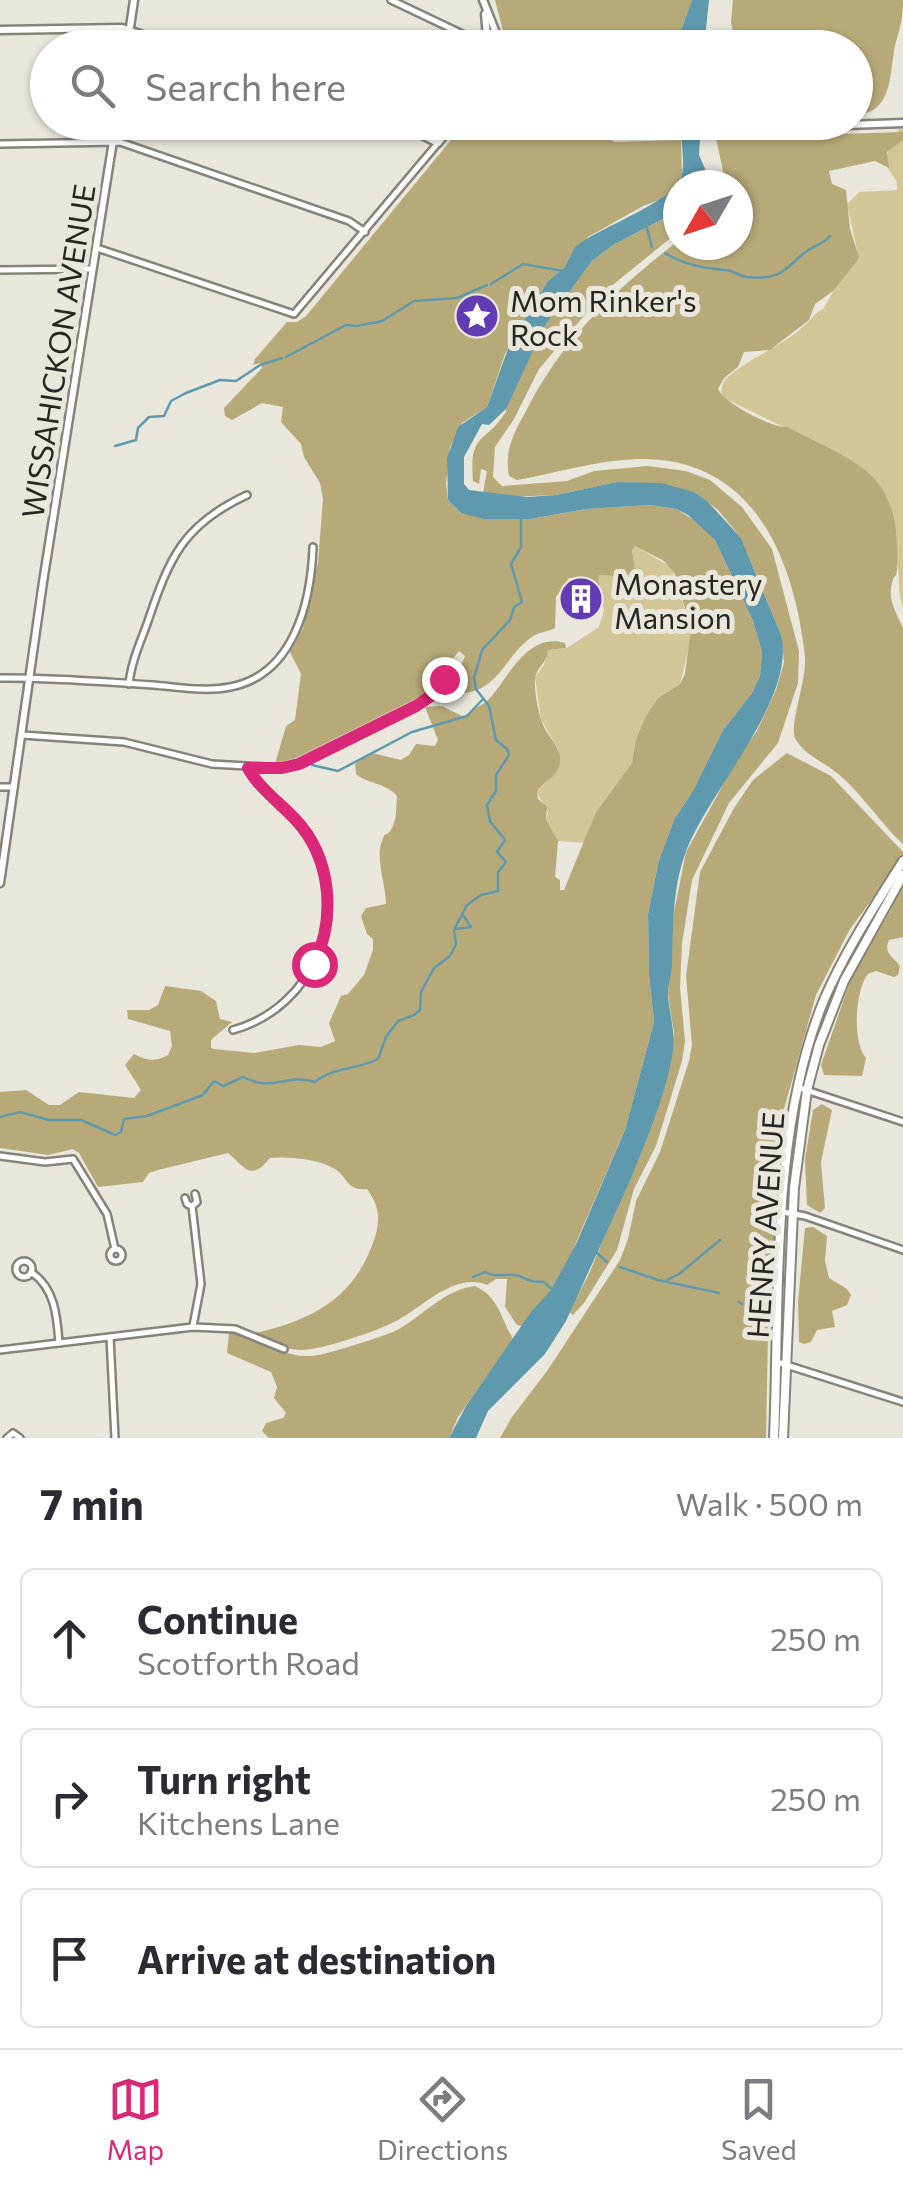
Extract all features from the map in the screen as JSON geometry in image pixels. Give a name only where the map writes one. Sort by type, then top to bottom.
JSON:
[{"type":"main road","name":"HENRY AVENUE","points":[[774,1438],[782,1362],[788,1213],[802,1088],[824,1001],[903,861]]},
{"type":"main road","name":"HENRY AVENUE","points":[[879,907],[903,875]]},
{"type":"main road","name":"HENRY AVENUE","points":[[782,1362],[784,1438]]},
{"type":"street","points":[[0,30],[130,30],[134,0]]},
{"type":"street","points":[[391,0],[456,30]]},
{"type":"street","points":[[483,0],[494,30]]},
{"type":"street","points":[[486,11],[487,30]]},
{"type":"street","points":[[873,124],[903,123]]},
{"type":"street","points":[[432,140],[438,143]]},
{"type":"street","points":[[96,248],[296,313],[440,140]]},
{"type":"street","name":"WISSAHICKON AVENUE","points":[[0,883],[112,142]]},
{"type":"street","points":[[0,144],[123,142],[350,221],[365,232]]},
{"type":"street","points":[[0,270],[93,269]]},
{"type":"street","points":[[129,684],[160,586],[176,550],[199,524],[248,495]]},
{"type":"street","points":[[0,678],[221,688],[246,682],[283,655],[296,632],[314,547]]},
{"type":"street","points":[[22,735],[124,742],[203,762],[282,768],[304,762],[416,706],[431,696],[444,679]]},
{"type":"street","points":[[233,1030],[262,1020],[298,989],[319,954],[328,907],[324,872],[309,838],[248,768]]},
{"type":"street","points":[[0,787],[14,787]]},
{"type":"street","points":[[802,1088],[903,1122]]},
{"type":"street","points":[[0,1156],[45,1162],[70,1158],[107,1214],[115,1249]]},
{"type":"street","points":[[192,1206],[201,1284],[193,1327]]},
{"type":"street","points":[[788,1213],[903,1250]]},
{"type":"street","points":[[31,1272],[43,1282],[52,1299],[60,1343]]},
{"type":"street","points":[[0,1350],[193,1327],[230,1328],[284,1349]]},
{"type":"street","points":[[110,1337],[114,1438]]},
{"type":"street","points":[[782,1362],[903,1402]]},
{"type":"street","points":[[7,1438],[14,1433],[20,1438]]},
{"type":"shaded area","points":[[495,0],[692,0],[681,30],[503,30]]},
{"type":"shaded area","points":[[733,0],[903,0],[889,86],[873,109],[873,30],[733,30]]},
{"type":"shaded area","points":[[898,129],[903,129],[903,607],[893,554],[790,430],[724,398],[721,392],[724,381],[736,370],[797,332],[823,309],[857,250],[847,204],[859,192],[897,190],[897,182],[884,162]]},
{"type":"shaded area","points":[[903,132],[903,140],[887,152],[889,168],[875,161],[829,171],[832,184],[846,190],[857,261],[833,291],[815,304],[809,320],[770,350],[744,352],[738,367],[718,389],[749,414],[787,427],[856,463],[884,491],[896,536],[897,569],[891,595],[903,628],[903,844],[849,784],[795,738],[794,723],[805,667],[799,620],[778,550],[760,519],[738,494],[711,475],[677,463],[622,460],[517,480],[509,476],[508,467],[514,434],[556,361],[592,317],[632,278],[663,253],[663,260],[753,260],[753,170],[723,170],[716,140],[873,140],[873,133]]},
{"type":"shaded area","points":[[451,140],[681,140],[682,170],[663,170],[663,197],[588,237],[565,267],[548,281],[505,354],[487,407],[462,423],[450,447],[448,500],[461,513],[531,519],[586,509],[650,505],[676,509],[705,527],[753,621],[762,652],[760,676],[752,693],[723,730],[674,820],[659,860],[648,914],[654,1022],[625,1130],[571,1254],[551,1290],[522,1326],[517,1325],[505,1307],[507,1279],[496,1279],[487,1285],[475,1282],[452,1287],[398,1320],[323,1347],[295,1350],[276,1345],[251,1334],[291,1323],[326,1305],[341,1293],[365,1261],[378,1226],[378,1213],[367,1189],[351,1186],[339,1172],[321,1163],[270,1158],[252,1171],[228,1153],[149,1173],[143,1182],[98,1187],[73,1149],[48,1155],[0,1148],[0,1092],[26,1090],[49,1105],[60,1105],[79,1092],[134,1098],[141,1090],[125,1065],[134,1054],[151,1060],[164,1057],[172,1046],[170,1031],[128,1019],[127,1010],[149,1010],[158,1005],[165,986],[201,991],[216,1001],[220,1019],[232,1022],[211,1040],[214,1049],[254,1053],[299,1045],[321,1047],[335,1041],[329,1023],[341,996],[348,994],[364,975],[373,950],[373,939],[367,934],[361,916],[366,908],[386,904],[380,848],[384,835],[394,825],[396,812],[397,796],[356,774],[355,764],[372,753],[401,760],[416,744],[435,746],[438,740],[425,707],[442,706],[464,717],[491,697],[531,649],[552,641],[565,643],[566,648],[548,650],[535,684],[541,720],[560,756],[556,772],[537,792],[538,799],[547,807],[546,819],[558,841],[555,877],[560,880],[560,890],[564,890],[596,812],[632,763],[646,716],[658,698],[680,684],[685,674],[691,629],[675,574],[664,561],[635,546],[635,569],[625,577],[600,575],[598,597],[587,582],[569,578],[556,597],[555,628],[523,644],[485,686],[462,693],[456,678],[465,656],[459,651],[427,693],[296,758],[275,764],[286,726],[295,720],[301,674],[290,652],[303,628],[318,563],[323,499],[320,483],[301,444],[281,422],[283,407],[262,403],[232,420],[225,416],[224,408],[262,368],[261,363],[253,365],[255,359],[287,322],[297,322]]},
{"type":"shaded area","points":[[663,219],[663,244],[604,292],[539,369],[495,447],[493,477],[502,486],[567,481],[594,471],[648,466],[686,471],[710,480],[742,507],[772,549],[799,651],[798,683],[778,743],[729,803],[692,880],[682,944],[682,1061],[656,1146],[634,1189],[617,1250],[573,1315],[569,1312],[630,1181],[668,1071],[674,1033],[668,994],[671,927],[686,852],[740,754],[757,731],[784,662],[781,635],[741,538],[718,510],[694,492],[617,482],[556,495],[510,497],[483,493],[487,471],[481,469],[479,484],[473,481],[476,446],[506,412],[506,404],[544,327],[592,261],[613,245]]},
{"type":"shaded area","points":[[635,546],[671,567],[691,629],[680,684],[658,698],[646,716],[632,763],[596,812],[584,843],[558,841],[537,792],[557,771],[559,751],[541,719],[535,677],[548,650],[567,648],[599,627],[604,610],[597,578],[625,577],[635,569]]},
{"type":"shaded area","points":[[787,753],[831,776],[903,852],[903,937],[887,944],[900,966],[898,975],[876,971],[868,974],[860,992],[857,1029],[866,1058],[862,1076],[824,1075],[821,1065],[851,979],[891,909],[892,904],[876,894],[850,929],[816,995],[784,1109],[769,1283],[766,1438],[500,1438],[620,1260],[636,1201],[660,1152],[689,1061],[692,1045],[686,976],[700,872],[753,780]]},
{"type":"shaded area","points":[[822,1104],[832,1110],[821,1162],[825,1208],[820,1213],[807,1205],[805,1159],[813,1110]]},
{"type":"shaded area","points":[[813,1227],[827,1236],[825,1261],[829,1278],[851,1295],[847,1305],[832,1311],[835,1327],[817,1330],[811,1342],[804,1344],[799,1342],[798,1302],[805,1228]]},
{"type":"shaded area","points":[[475,1286],[494,1302],[513,1339],[458,1417],[449,1438],[269,1438],[262,1431],[266,1423],[283,1418],[286,1413],[274,1398],[277,1387],[271,1372],[227,1353],[229,1333],[293,1354],[319,1355],[395,1331],[445,1297]]},
{"type":"water","points":[[692,0],[709,0],[706,30],[681,30]]},
{"type":"water","points":[[682,140],[700,140],[699,155],[706,170],[682,170]]},
{"type":"water","points":[[663,197],[663,219],[613,245],[592,261],[544,327],[506,409],[489,425],[482,424],[464,457],[464,484],[469,490],[527,497],[617,482],[661,483],[694,492],[741,538],[781,635],[782,660],[764,716],[685,854],[675,896],[668,993],[673,1050],[661,1099],[630,1181],[566,1321],[545,1354],[488,1411],[476,1438],[449,1438],[466,1406],[531,1312],[551,1290],[577,1242],[625,1130],[654,1022],[648,914],[659,860],[674,820],[723,730],[752,693],[760,676],[762,652],[753,621],[715,540],[688,515],[650,505],[586,509],[531,519],[484,519],[461,513],[448,500],[447,458],[458,427],[487,407],[509,346],[548,281],[565,267],[575,247]]},
{"type":"waterway","points":[[646,225],[652,247]]},
{"type":"waterway","points":[[679,260],[747,277],[770,277],[830,236]]},
{"type":"waterway","points":[[491,284],[523,264],[563,271]]},
{"type":"waterway","points":[[286,357],[346,325],[382,321],[414,301],[457,298],[487,285]]},
{"type":"waterway","points":[[115,446],[136,440],[138,428],[149,417],[164,416],[171,401],[186,393],[220,380],[236,381],[260,365],[282,358]]},
{"type":"waterway","points":[[0,1117],[20,1112],[49,1120],[81,1120],[115,1135],[121,1132],[124,1119],[147,1116],[203,1095],[214,1081],[223,1086],[243,1077],[263,1083],[315,1082],[378,1059],[386,1037],[398,1021],[420,1010],[421,992],[434,968],[450,956],[456,944],[454,930],[467,905],[481,895],[498,891],[498,872],[506,862],[497,852],[505,840],[490,821],[487,805],[496,791],[496,775],[509,755],[496,740],[489,706],[476,689],[474,678],[482,650],[522,602],[511,564],[521,547],[521,517]]},
{"type":"waterway","points":[[312,765],[338,771],[412,732],[467,716],[483,699]]},
{"type":"waterway","points":[[455,929],[471,927],[463,915]]},
{"type":"waterway","points":[[665,1281],[720,1240]]},
{"type":"waterway","points":[[597,1253],[607,1262]]},
{"type":"waterway","points":[[620,1267],[719,1293]]},
{"type":"waterway","points":[[473,1277],[485,1272],[515,1275],[544,1282],[553,1290]]},
{"type":"place","name":"Mom Rinker's Rock","points":[[477,316]]},
{"type":"place","name":"Monastery Mansion","points":[[581,599]]},
{"type":"route","points":[[314,964],[325,936],[328,907],[320,861],[300,825],[248,768],[282,768],[304,762],[416,706],[431,696],[444,679]]}]
